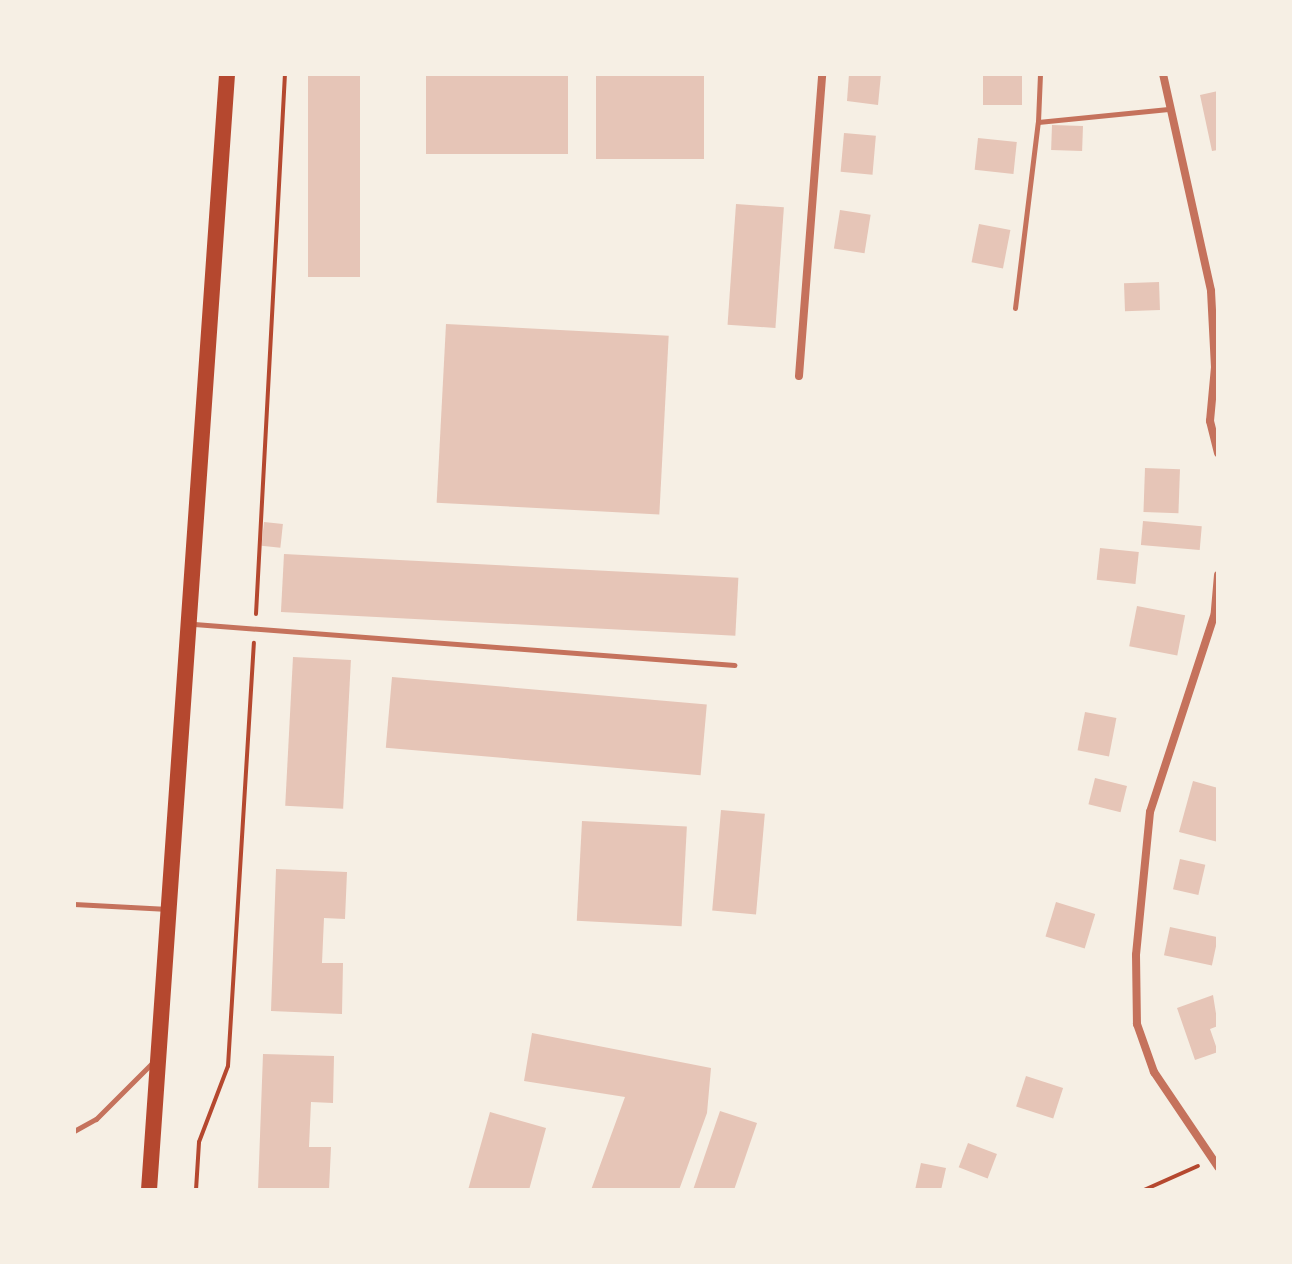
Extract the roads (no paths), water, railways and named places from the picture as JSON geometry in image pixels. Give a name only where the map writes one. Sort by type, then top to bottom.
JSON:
[{"type":"main road","points":[[149,1190],[227,74]]},
{"type":"street","points":[[799,376],[822,74]]},
{"type":"street","points":[[1163,74],[1168,109],[1211,291],[1217,367],[1210,421],[1218,453]]},
{"type":"street","points":[[1214,1164],[1154,1072],[1137,1024],[1136,955],[1150,812],[1215,613],[1218,575]]},
{"type":"lane","points":[[1015,308],[1038,122],[1040,74]]},
{"type":"lane","points":[[1038,122],[1168,109]]},
{"type":"lane","points":[[189,624],[734,665]]},
{"type":"lane","points":[[74,904],[169,909]]},
{"type":"lane","points":[[74,1131],[96,1119],[160,1056]]}]
